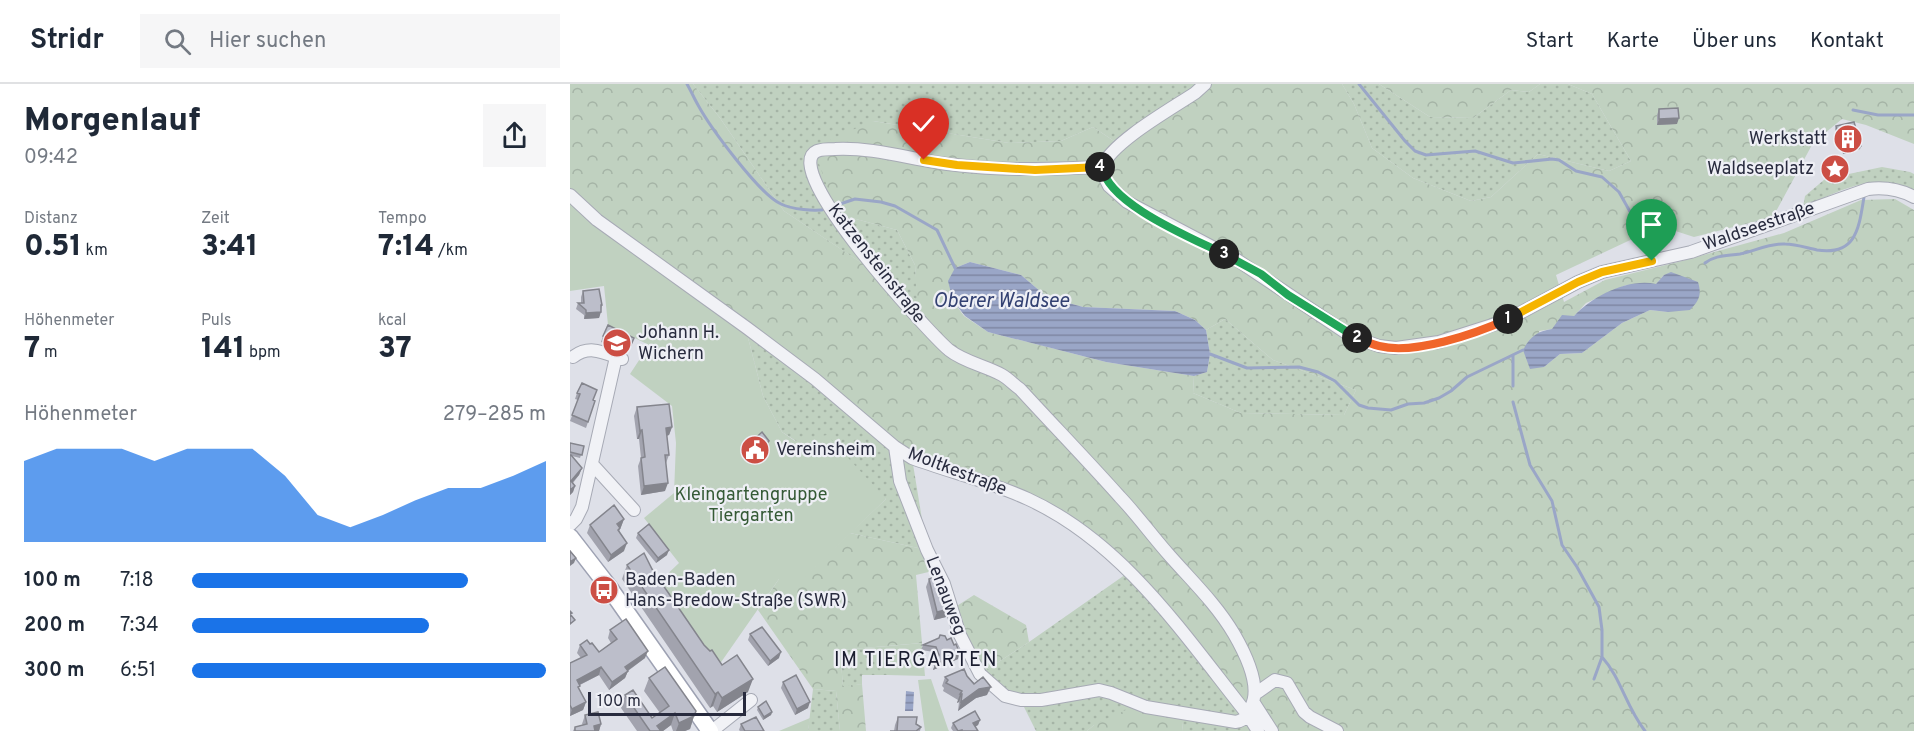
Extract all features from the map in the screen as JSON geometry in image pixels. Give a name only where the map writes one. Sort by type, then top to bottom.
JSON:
[{"type":"main road","points":[[570,537],[608,586],[711,731]]},
{"type":"street","points":[[1102,167],[1104,160],[1120,145],[1205,84]]},
{"type":"street","name":"Katzensteinstraße","points":[[1102,167],[1035,170],[957,165],[853,148],[819,150],[811,158],[812,169],[831,211],[869,261],[929,331],[951,352],[1004,376],[1020,389],[1122,498],[1170,556],[1212,601],[1235,635],[1245,656],[1251,671],[1254,698],[1272,731]]},
{"type":"street","name":"Waldseestraße","points":[[1102,167],[1109,186],[1127,202],[1237,260],[1352,336],[1378,346],[1396,348],[1439,342],[1505,321],[1578,282],[1602,272],[1690,252],[1868,189],[1896,190],[1914,197]]},
{"type":"street","name":"Moltkestraße","points":[[570,195],[597,219],[815,379],[912,458],[1029,500],[1089,536],[1146,589],[1248,715],[1258,731]]},
{"type":"street","points":[[570,525],[582,507],[619,358],[588,349],[573,357]]},
{"type":"street","name":"Lenauweg","points":[[896,447],[900,481],[927,550],[944,584],[960,635],[980,674],[1005,696],[1021,700],[1041,700],[1099,690],[1146,707],[1236,722],[1248,715]]},
{"type":"street","points":[[592,464],[633,510]]},
{"type":"street","points":[[1248,715],[1254,698],[1275,680],[1287,682],[1304,712],[1337,731]]},
{"type":"street","points":[[711,731],[751,700]]},
{"type":"green space","points":[[570,84],[693,84],[720,118],[784,211],[917,300],[915,265],[897,230],[837,214],[813,147],[873,121],[1009,143],[1061,141],[1093,127],[1120,145],[1205,84],[1342,84],[1354,104],[1372,148],[1413,178],[1471,201],[1491,197],[1538,154],[1609,171],[1631,161],[1592,94],[1568,84],[1914,84],[1914,144],[1866,125],[1842,119],[1813,143],[1773,217],[1694,237],[1660,226],[1556,275],[1564,302],[1605,280],[1784,233],[1861,200],[1895,199],[1914,210],[1914,731],[1272,731],[1248,715],[1146,589],[1055,514],[911,458],[570,195]],"holes":[[[970,262],[1021,275],[1047,297],[1083,307],[1175,311],[1195,320],[1206,330],[1225,319],[1273,360],[1356,390],[1344,415],[1241,413],[1193,393],[1194,376],[1106,362],[988,332],[964,316],[953,301],[955,268]],[[1664,275],[1668,312],[1650,310],[1622,323],[1582,353],[1560,354],[1544,367],[1539,331],[1552,329],[1574,316],[1586,303],[1626,285],[1656,284]]]},
{"type":"green space","points":[[693,84],[1205,84],[1120,145],[1093,127],[1061,141],[1009,143],[873,121],[837,214],[897,230],[915,265],[918,301],[784,211],[720,118]]},
{"type":"green space","points":[[1342,84],[1379,84],[1430,117],[1473,118],[1511,90],[1529,92],[1540,84],[1568,84],[1592,94],[1631,161],[1609,171],[1538,154],[1491,197],[1471,201],[1413,178],[1372,148],[1354,104]]},
{"type":"green space","points":[[1379,84],[1540,84],[1529,92],[1511,90],[1473,118],[1430,117]]},
{"type":"green space","points":[[1882,167],[1914,174],[1914,191],[1899,185],[1871,183],[1844,189],[1803,207],[1805,196],[1825,179]]},
{"type":"green space","name":"Kleingartengruppe Tiergarten","points":[[570,195],[745,326],[763,396],[782,432],[795,441],[827,435],[886,499],[803,579],[779,579],[717,668],[659,582],[679,563],[644,518],[674,493],[676,443],[672,406],[630,374],[649,345],[608,325],[604,286],[570,291]]},
{"type":"green space","points":[[1225,319],[1273,360],[1356,390],[1344,415],[1241,413],[1193,393],[1194,376],[1207,372],[1210,354],[1206,330]]},
{"type":"green space","points":[[745,326],[912,458],[927,550],[850,533],[886,499],[782,432],[763,396]]},
{"type":"green space","points":[[850,533],[927,550],[937,570],[916,575],[922,643],[840,650],[843,686],[862,684],[866,731],[840,731],[836,691],[813,689],[758,610],[779,579],[803,578]]},
{"type":"green space","points":[[1129,572],[1258,731],[1182,731],[1183,722],[1094,725],[1087,731],[1036,731],[1021,701],[980,674]]},
{"type":"green space","points":[[974,595],[1026,625],[1029,642],[980,674],[952,609]]},
{"type":"green space","points":[[922,643],[925,676],[888,675],[888,646]]},
{"type":"green space","points":[[888,646],[888,675],[862,675],[862,684],[843,687],[840,650]]},
{"type":"green space","points":[[931,679],[949,731],[925,731],[918,680]]},
{"type":"green space","points":[[813,689],[836,691],[840,731],[808,731]]},
{"type":"green space","points":[[1130,708],[1183,722],[1182,731],[1087,731],[1094,725]]},
{"type":"green space","points":[[810,718],[808,731],[779,731]]},
{"type":"water","name":"Oberer Waldsee","points":[[970,262],[1021,275],[1047,297],[1083,307],[1175,311],[1195,320],[1206,330],[1210,354],[1207,372],[1194,376],[1106,362],[988,332],[965,316],[953,301],[948,281],[955,268]]},
{"type":"water","points":[[1671,272],[1698,282],[1699,298],[1690,310],[1668,312],[1650,310],[1622,323],[1582,353],[1560,354],[1544,367],[1530,369],[1523,350],[1531,338],[1542,331],[1552,329],[1562,315],[1574,316],[1591,302],[1623,286],[1656,284],[1664,275]]},
{"type":"water","points":[[906,691],[914,692],[913,711],[905,711]]},
{"type":"building","points":[[1678,108],[1679,118],[1659,119],[1659,109]]},
{"type":"building","name":"Werkstatt","points":[[1854,122],[1861,146],[1844,151],[1836,126]]},
{"type":"building","points":[[599,289],[601,312],[586,313],[586,310],[578,303],[584,303],[583,291]]},
{"type":"building","points":[[608,325],[634,338],[630,347],[603,336]]},
{"type":"building","points":[[582,383],[597,390],[588,422],[572,415]]},
{"type":"building","points":[[669,404],[672,427],[666,428],[669,455],[665,455],[668,483],[644,486],[641,458],[645,457],[637,407]]},
{"type":"building","points":[[762,432],[769,441],[754,455],[746,447]]},
{"type":"building","points":[[570,443],[584,446],[582,455],[570,452]]},
{"type":"building","points":[[570,455],[582,468],[571,481],[575,486],[570,490]]},
{"type":"building","points":[[614,505],[624,519],[617,524],[620,528],[618,530],[627,543],[611,555],[590,525]]},
{"type":"building","points":[[649,524],[669,550],[658,558],[638,533]]},
{"type":"building","points":[[570,551],[576,558],[570,562]]},
{"type":"building","points":[[644,553],[652,569],[704,645],[710,651],[712,650],[722,665],[737,655],[753,679],[722,698],[718,692],[715,694],[627,565]]},
{"type":"building","points":[[938,576],[949,609],[937,612],[929,579]]},
{"type":"building","points":[[570,614],[575,620],[570,624]]},
{"type":"building","points":[[626,619],[648,651],[625,667],[628,671],[612,682],[601,667],[577,680],[586,702],[572,709],[570,705],[570,663],[587,655],[580,645],[587,640],[599,652],[617,639],[610,630]]},
{"type":"building","points":[[762,627],[781,652],[770,661],[750,634]]},
{"type":"building","points":[[940,635],[945,636],[947,640],[951,638],[960,654],[935,664],[939,655],[936,647],[923,645],[939,638]]},
{"type":"building","points":[[665,667],[696,711],[694,716],[679,723],[675,713],[657,726],[661,731],[650,731],[625,695],[633,690],[652,718],[669,706],[649,678]]},
{"type":"building","points":[[964,669],[974,684],[983,677],[991,687],[979,689],[961,702],[962,691],[946,683],[948,680],[945,677]]},
{"type":"building","points":[[796,675],[810,702],[797,709],[783,682]]},
{"type":"building","points":[[766,701],[772,712],[764,717],[758,707]]},
{"type":"building","points":[[975,711],[980,720],[973,723],[978,731],[958,731],[953,723]]},
{"type":"building","points":[[598,712],[601,724],[594,726],[595,731],[575,731],[575,727],[587,724],[585,715]]},
{"type":"building","points":[[756,717],[764,731],[745,731],[741,724]]},
{"type":"building","points":[[898,717],[917,717],[916,724],[921,727],[916,731],[897,731]]},
{"type":"waterway","points":[[687,84],[704,115],[724,143],[748,174],[772,198],[791,207],[810,210],[826,209]]},
{"type":"waterway","points":[[1359,84],[1415,151],[1426,155],[1475,151],[1513,163],[1552,159],[1559,160],[1576,171],[1602,177],[1619,192],[1638,226],[1654,244]]},
{"type":"waterway","points":[[1853,110],[1878,115],[1914,115]]},
{"type":"waterway","points":[[1705,263],[1717,257],[1780,244],[1830,251],[1841,248],[1854,237],[1864,197]]},
{"type":"waterway","points":[[840,204],[855,199],[895,206],[937,230],[955,268]]},
{"type":"waterway","points":[[1210,354],[1247,368],[1299,367],[1318,372],[1335,381],[1359,405],[1391,410],[1439,398],[1467,377],[1523,350]]},
{"type":"waterway","points":[[1513,355],[1513,386]]},
{"type":"waterway","points":[[1513,402],[1530,465],[1552,501],[1562,545],[1599,607],[1602,657],[1594,679]]},
{"type":"waterway","points":[[1602,657],[1609,665],[1638,722],[1645,731]]},
{"type":"place","name":"Werkstatt","points":[[1848,139]]},
{"type":"place","name":"Waldseeplatz","points":[[1835,169]]},
{"type":"place","name":"Johann H. Wichern","points":[[617,343]]},
{"type":"place","name":"Vereinsheim","points":[[755,450]]},
{"type":"place","name":"Baden-Baden Hans-Bredow-Straße (SWR)","points":[[604,590]]},
{"type":"district","name":"IM TIERGARTEN","points":[[916,661]]},
{"type":"route","points":[[924,160],[957,165],[1035,170],[1102,167],[1109,186],[1127,202],[1237,260],[1352,336],[1378,346],[1417,347],[1439,342],[1505,321],[1578,282],[1602,272],[1652,261]]}]
